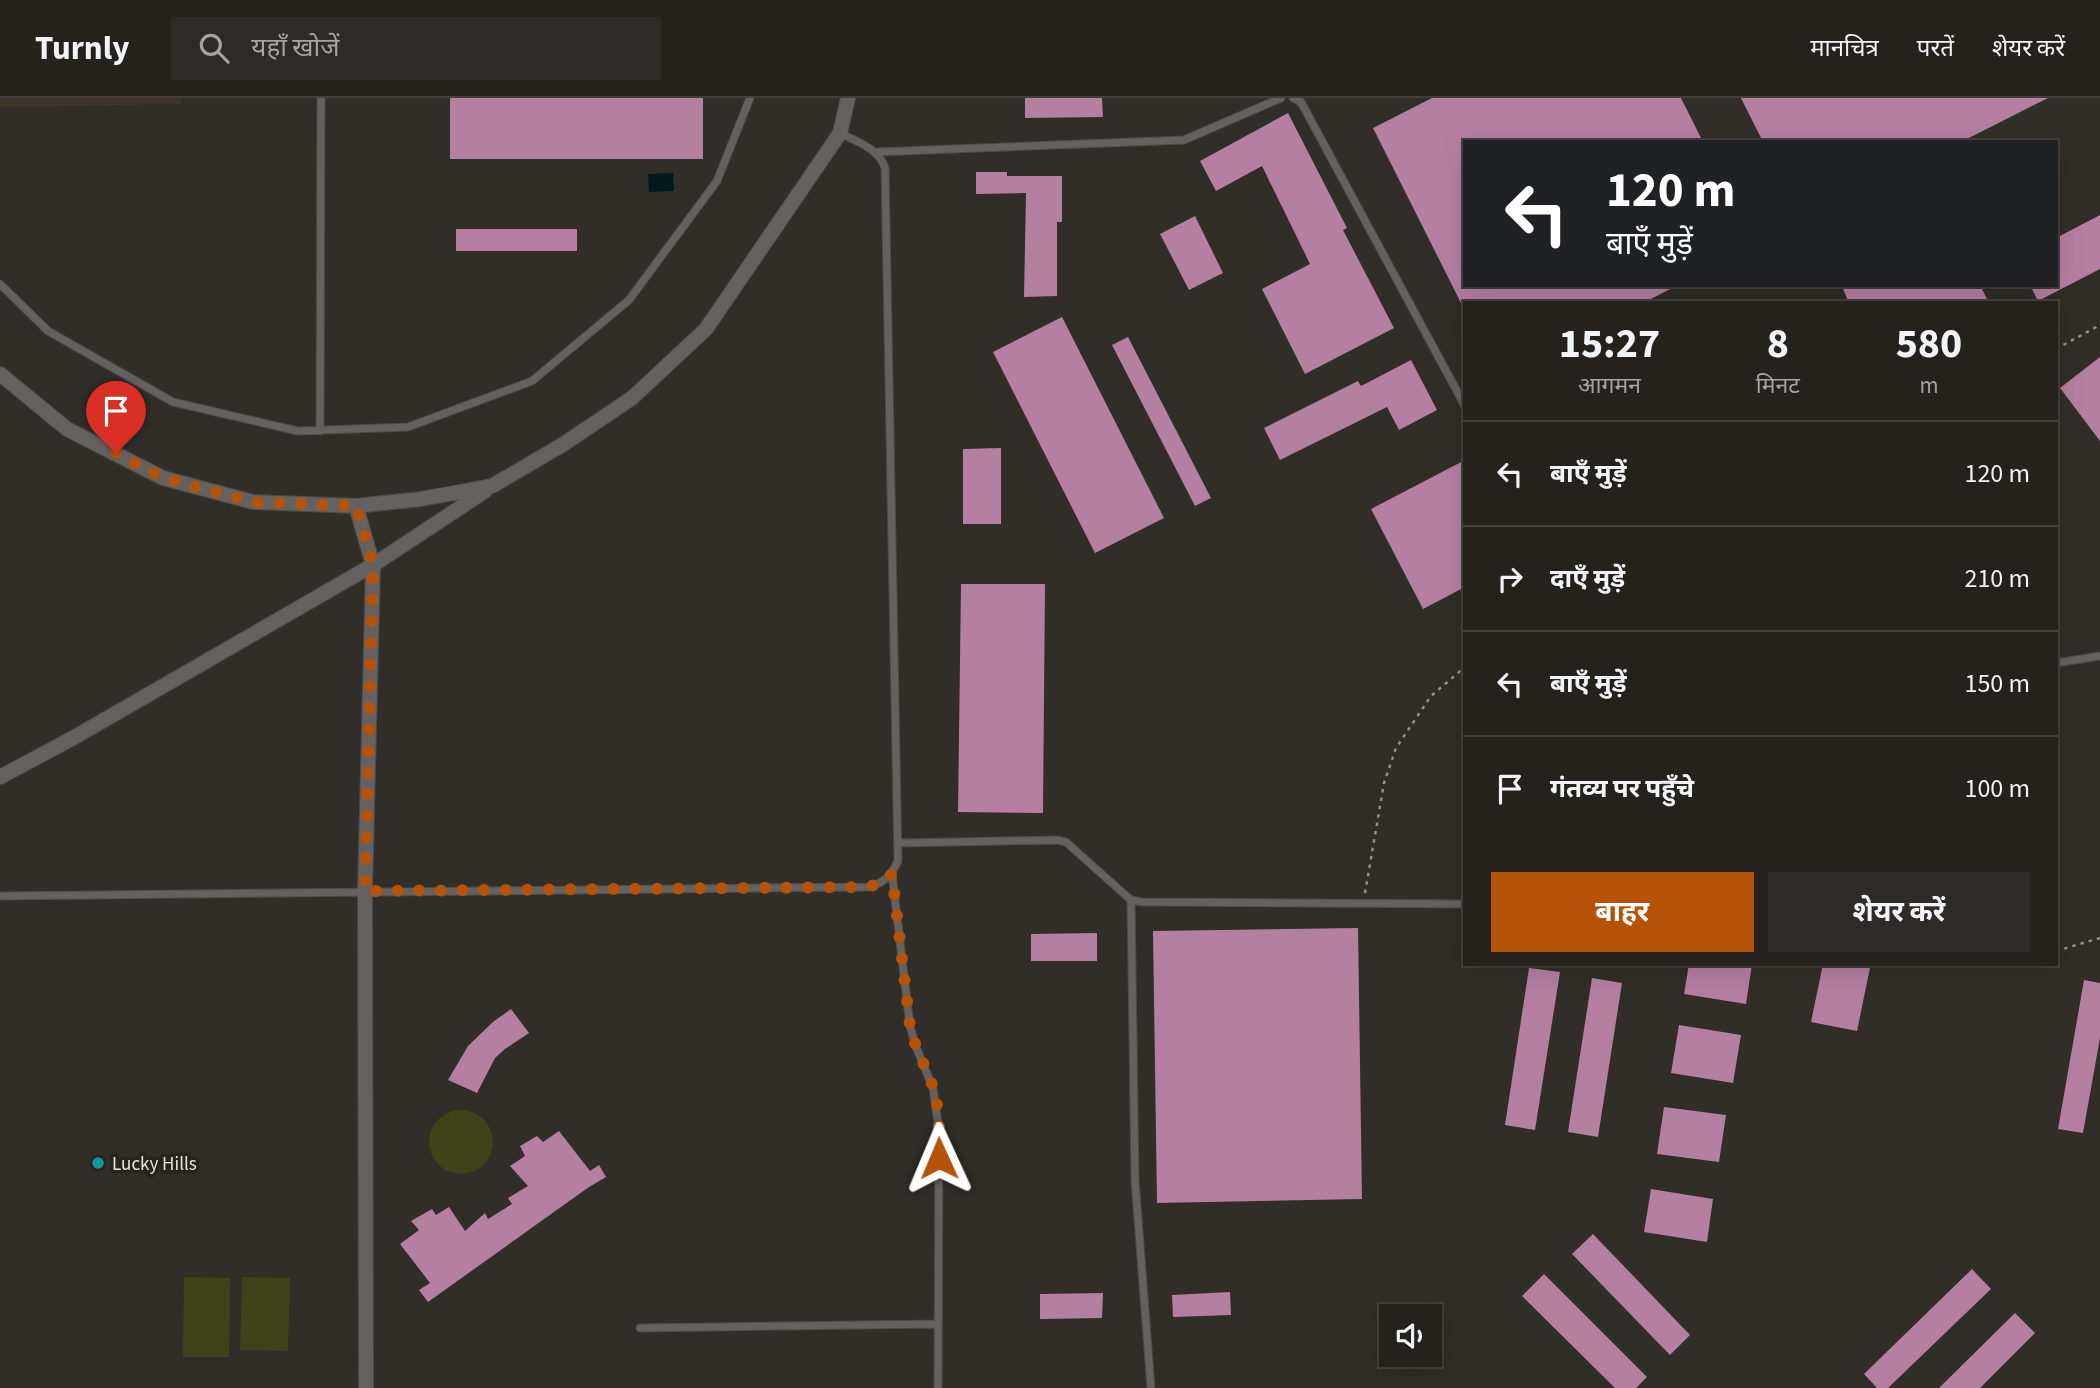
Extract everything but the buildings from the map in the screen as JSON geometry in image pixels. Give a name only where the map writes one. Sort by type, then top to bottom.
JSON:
[{"type":"street","points":[[0,777],[74,738],[373,565],[632,398],[706,329],[840,133],[848,98]]},
{"type":"street","points":[[0,374],[67,429],[163,478],[253,502],[356,506],[421,499],[492,486]]},
{"type":"street","points":[[356,506],[373,565],[365,891],[366,1388]]},
{"type":"lane","points":[[320,431],[321,98]]},
{"type":"lane","points":[[0,284],[48,331],[173,402],[298,432],[408,428],[532,382],[629,300],[717,181],[750,98]]},
{"type":"lane","points":[[876,152],[1184,140],[1281,98]]},
{"type":"lane","points":[[1293,98],[1301,102],[1463,402]]},
{"type":"lane","points":[[0,896],[868,887],[881,883],[892,874],[898,861],[898,843],[886,168],[876,152],[840,133]]},
{"type":"lane","points":[[2058,663],[2100,656]]},
{"type":"lane","points":[[898,843],[1057,839],[1066,842],[1132,900],[1142,902],[1463,904]]},
{"type":"lane","points":[[892,874],[912,1038],[933,1088],[939,1130],[938,1388]]},
{"type":"lane","points":[[1132,900],[1135,1180],[1151,1388]]},
{"type":"lane","points":[[640,1328],[938,1324]]},
{"type":"path","points":[[2058,348],[2100,326]]},
{"type":"path","points":[[1363,902],[1384,783],[1396,748],[1432,696],[1463,669]]},
{"type":"path","points":[[2058,950],[2100,938]]},
{"type":"shaded area","points":[[0,98],[182,98],[182,104],[0,107]]},
{"type":"green space","points":[[461,1110],[479,1116],[487,1124],[493,1142],[487,1160],[479,1168],[461,1174],[443,1168],[435,1160],[429,1142],[435,1124],[443,1116]]},
{"type":"green space","points":[[184,1277],[230,1278],[229,1357],[183,1357]]},
{"type":"green space","points":[[242,1277],[290,1278],[288,1351],[240,1350]]},
{"type":"water","points":[[673,173],[674,191],[649,192],[648,174]]},
{"type":"place","name":"Lucky Hills","points":[[98,1163]]},
{"type":"route","points":[[116,453],[163,478],[253,502],[356,506],[373,565],[365,891],[868,887],[881,883],[892,874],[910,1026],[912,1038],[936,1099],[939,1158]]}]
